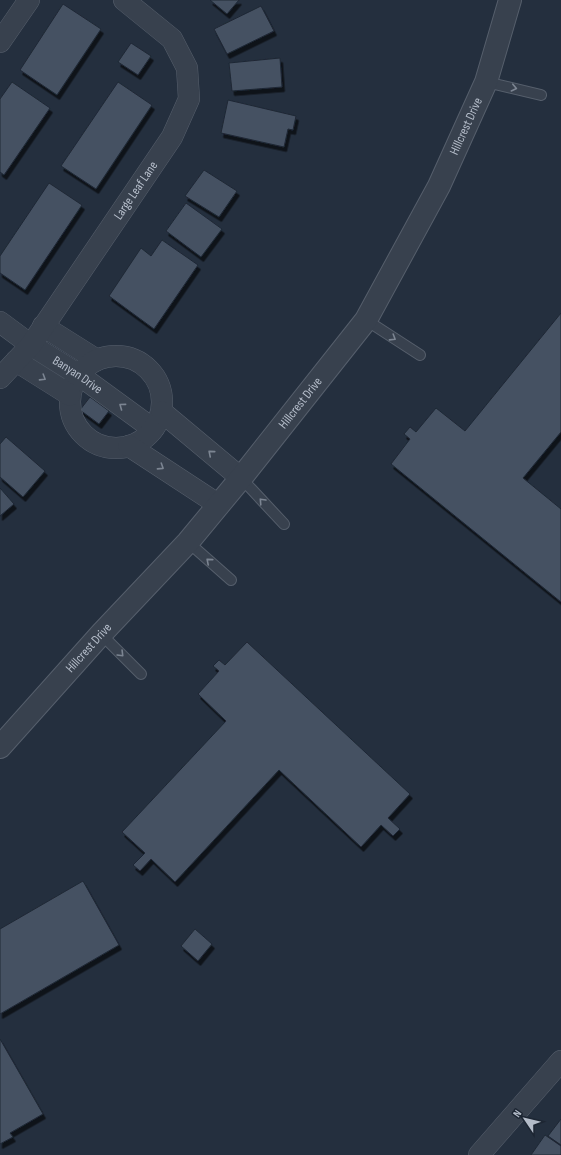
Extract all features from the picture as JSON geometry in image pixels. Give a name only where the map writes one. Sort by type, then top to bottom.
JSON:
[{"type":"street","points":[[0,42],[29,0]]},
{"type":"street","name":"Large Leaf Lane","points":[[0,378],[31,344],[44,326],[172,137],[189,98],[187,68],[172,39],[124,0]]},
{"type":"street","name":"Hillcrest Drive","points":[[0,747],[101,634],[188,542],[241,478],[366,320],[439,186],[486,82],[510,0]]},
{"type":"street","name":"Banyan Drive","points":[[0,322],[79,375],[158,421],[241,478]]},
{"type":"street","name":"Banyan Drive","points":[[44,326],[97,360]]},
{"type":"street","points":[[112,356],[127,357],[141,362],[152,373],[160,386],[163,401],[158,421],[142,440],[128,446],[113,448],[98,445],[86,437],[76,425],[71,411],[70,395],[75,380],[84,368],[97,360],[112,356]]},
{"type":"street","name":"Banyan Drive","points":[[16,361],[70,395]]},
{"type":"street","points":[[128,446],[219,505]]},
{"type":"street","points":[[479,1155],[561,1061]]},
{"type":"lane","points":[[486,82],[541,94]]},
{"type":"lane","points":[[366,320],[420,355]]},
{"type":"lane","points":[[241,478],[284,524]]},
{"type":"lane","points":[[188,542],[231,580]]},
{"type":"lane","points":[[101,634],[141,674]]},
{"type":"building","points":[[210,0],[239,0],[227,14]]},
{"type":"building","points":[[63,4],[101,29],[57,95],[20,70]]},
{"type":"building","points":[[261,6],[274,31],[227,54],[214,29]]},
{"type":"building","points":[[131,43],[151,56],[138,75],[118,62]]},
{"type":"building","points":[[280,58],[282,87],[232,91],[229,63]]},
{"type":"building","points":[[12,82],[50,108],[4,175],[0,172],[0,99]]},
{"type":"building","points":[[118,82],[152,105],[96,189],[61,166]]},
{"type":"building","points":[[228,100],[296,116],[293,130],[288,129],[284,147],[221,133]]},
{"type":"building","points":[[204,170],[237,191],[219,217],[185,196]]},
{"type":"building","points":[[49,183],[82,205],[25,290],[0,273],[0,256]]},
{"type":"building","points":[[186,203],[222,229],[201,257],[166,231]]},
{"type":"building","points":[[162,240],[198,265],[154,329],[109,296],[141,248],[151,256]]},
{"type":"building","points":[[561,313],[561,432],[523,478],[561,509],[561,602],[391,464],[410,439],[404,434],[410,427],[416,432],[436,408],[465,431]]},
{"type":"building","points":[[90,397],[109,411],[99,424],[80,410]]},
{"type":"building","points":[[6,437],[45,471],[23,497],[0,477],[0,444]]},
{"type":"building","points":[[0,488],[14,504],[0,516]]},
{"type":"building","points":[[247,642],[410,794],[388,818],[400,829],[393,836],[381,825],[361,847],[279,770],[175,882],[151,859],[140,871],[133,865],[145,853],[122,832],[226,721],[198,694],[219,671],[213,666],[219,660],[225,665]]},
{"type":"building","points":[[83,881],[119,945],[0,1014],[0,929]]},
{"type":"building","points":[[195,929],[212,944],[198,961],[181,946]]},
{"type":"building","points":[[0,1039],[43,1114],[10,1133],[13,1137],[0,1144]]},
{"type":"building","points":[[561,1119],[561,1145],[548,1136]]},
{"type":"building","points":[[545,1135],[561,1146],[561,1155],[531,1155]]}]
